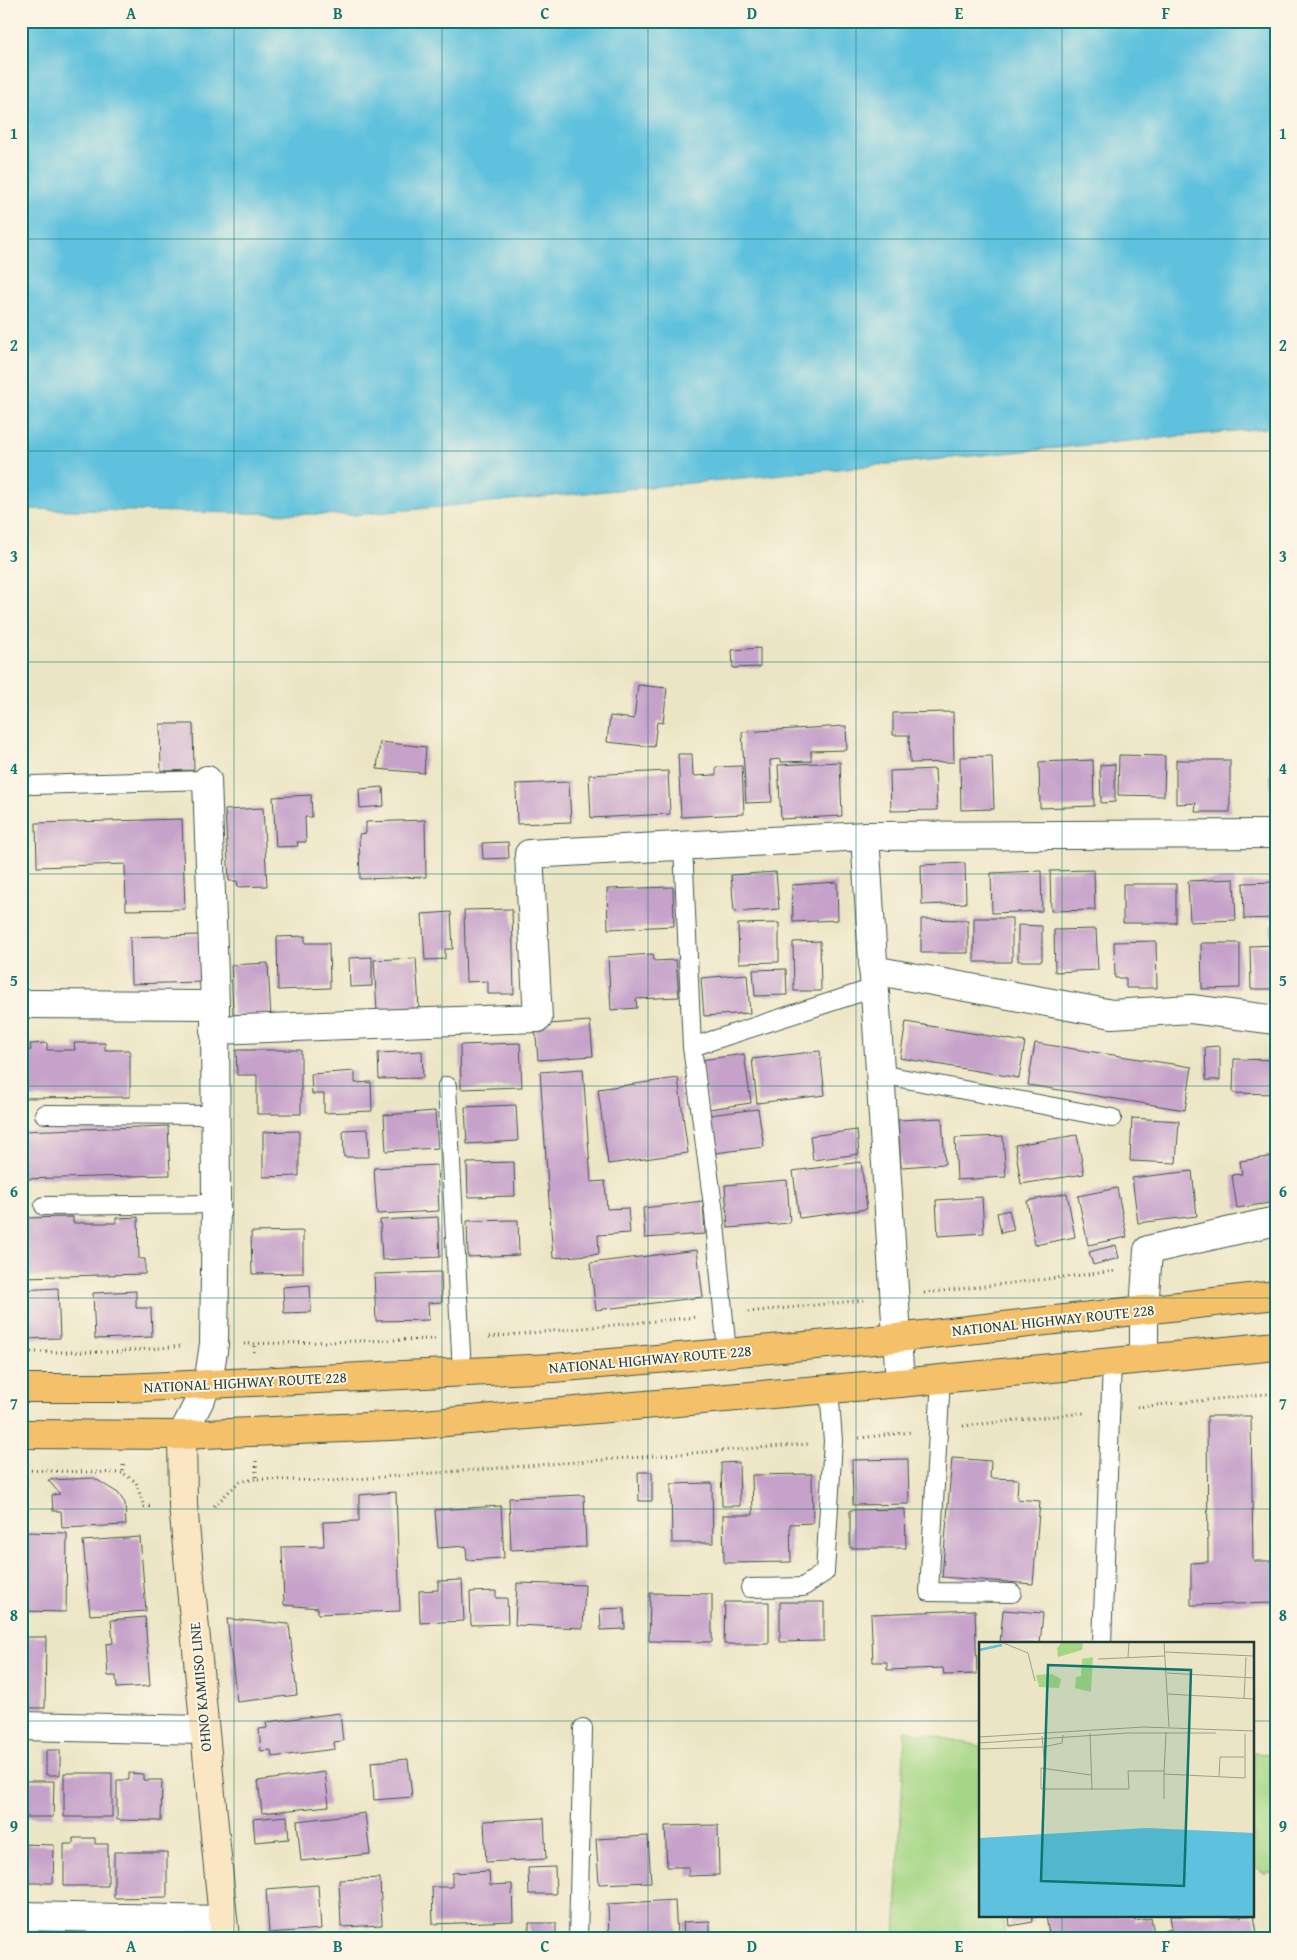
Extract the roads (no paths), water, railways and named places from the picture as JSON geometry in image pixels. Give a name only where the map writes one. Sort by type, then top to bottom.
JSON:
[{"type":"highway","name":"NATIONAL HIGHWAY ROUTE 228","points":[[21,1388],[124,1388],[553,1368],[897,1338],[1276,1295]]},
{"type":"highway","points":[[21,1434],[182,1435],[412,1425],[829,1389],[1276,1346]]},
{"type":"main road","name":"OHNO KAMIISO LINE","points":[[182,1435],[183,1505],[224,1929]]},
{"type":"street","points":[[182,1435],[208,1384],[214,1344],[216,1204],[215,1017],[207,780]]},
{"type":"street","points":[[21,1004],[215,1017],[538,1018],[529,854],[865,836],[1276,834]]},
{"type":"street","points":[[865,836],[900,1382]]},
{"type":"street","points":[[874,979],[1112,1014],[1191,1009],[1276,1020]]},
{"type":"street","points":[[1144,1358],[1144,1310],[1148,1250],[1276,1221]]},
{"type":"street","points":[[21,1726],[204,1730]]},
{"type":"street","points":[[21,1916],[224,1929]]},
{"type":"lane","points":[[33,785],[207,780]]},
{"type":"lane","points":[[683,846],[692,1047],[714,1213],[727,1353]]},
{"type":"lane","points":[[692,1047],[874,979]]},
{"type":"lane","points":[[880,1074],[1112,1118]]},
{"type":"lane","points":[[447,1086],[462,1372]]},
{"type":"lane","points":[[44,1114],[216,1115]]},
{"type":"lane","points":[[44,1206],[216,1204]]},
{"type":"lane","points":[[1102,1642],[1112,1362]]},
{"type":"lane","points":[[941,1378],[940,1429],[929,1592],[1012,1593]]},
{"type":"lane","points":[[750,1588],[803,1587],[826,1572],[832,1442],[829,1389]]},
{"type":"lane","points":[[578,1939],[583,1728]]},
{"type":"water","points":[[21,21],[1276,21],[1276,427],[355,515],[21,509]]}]
